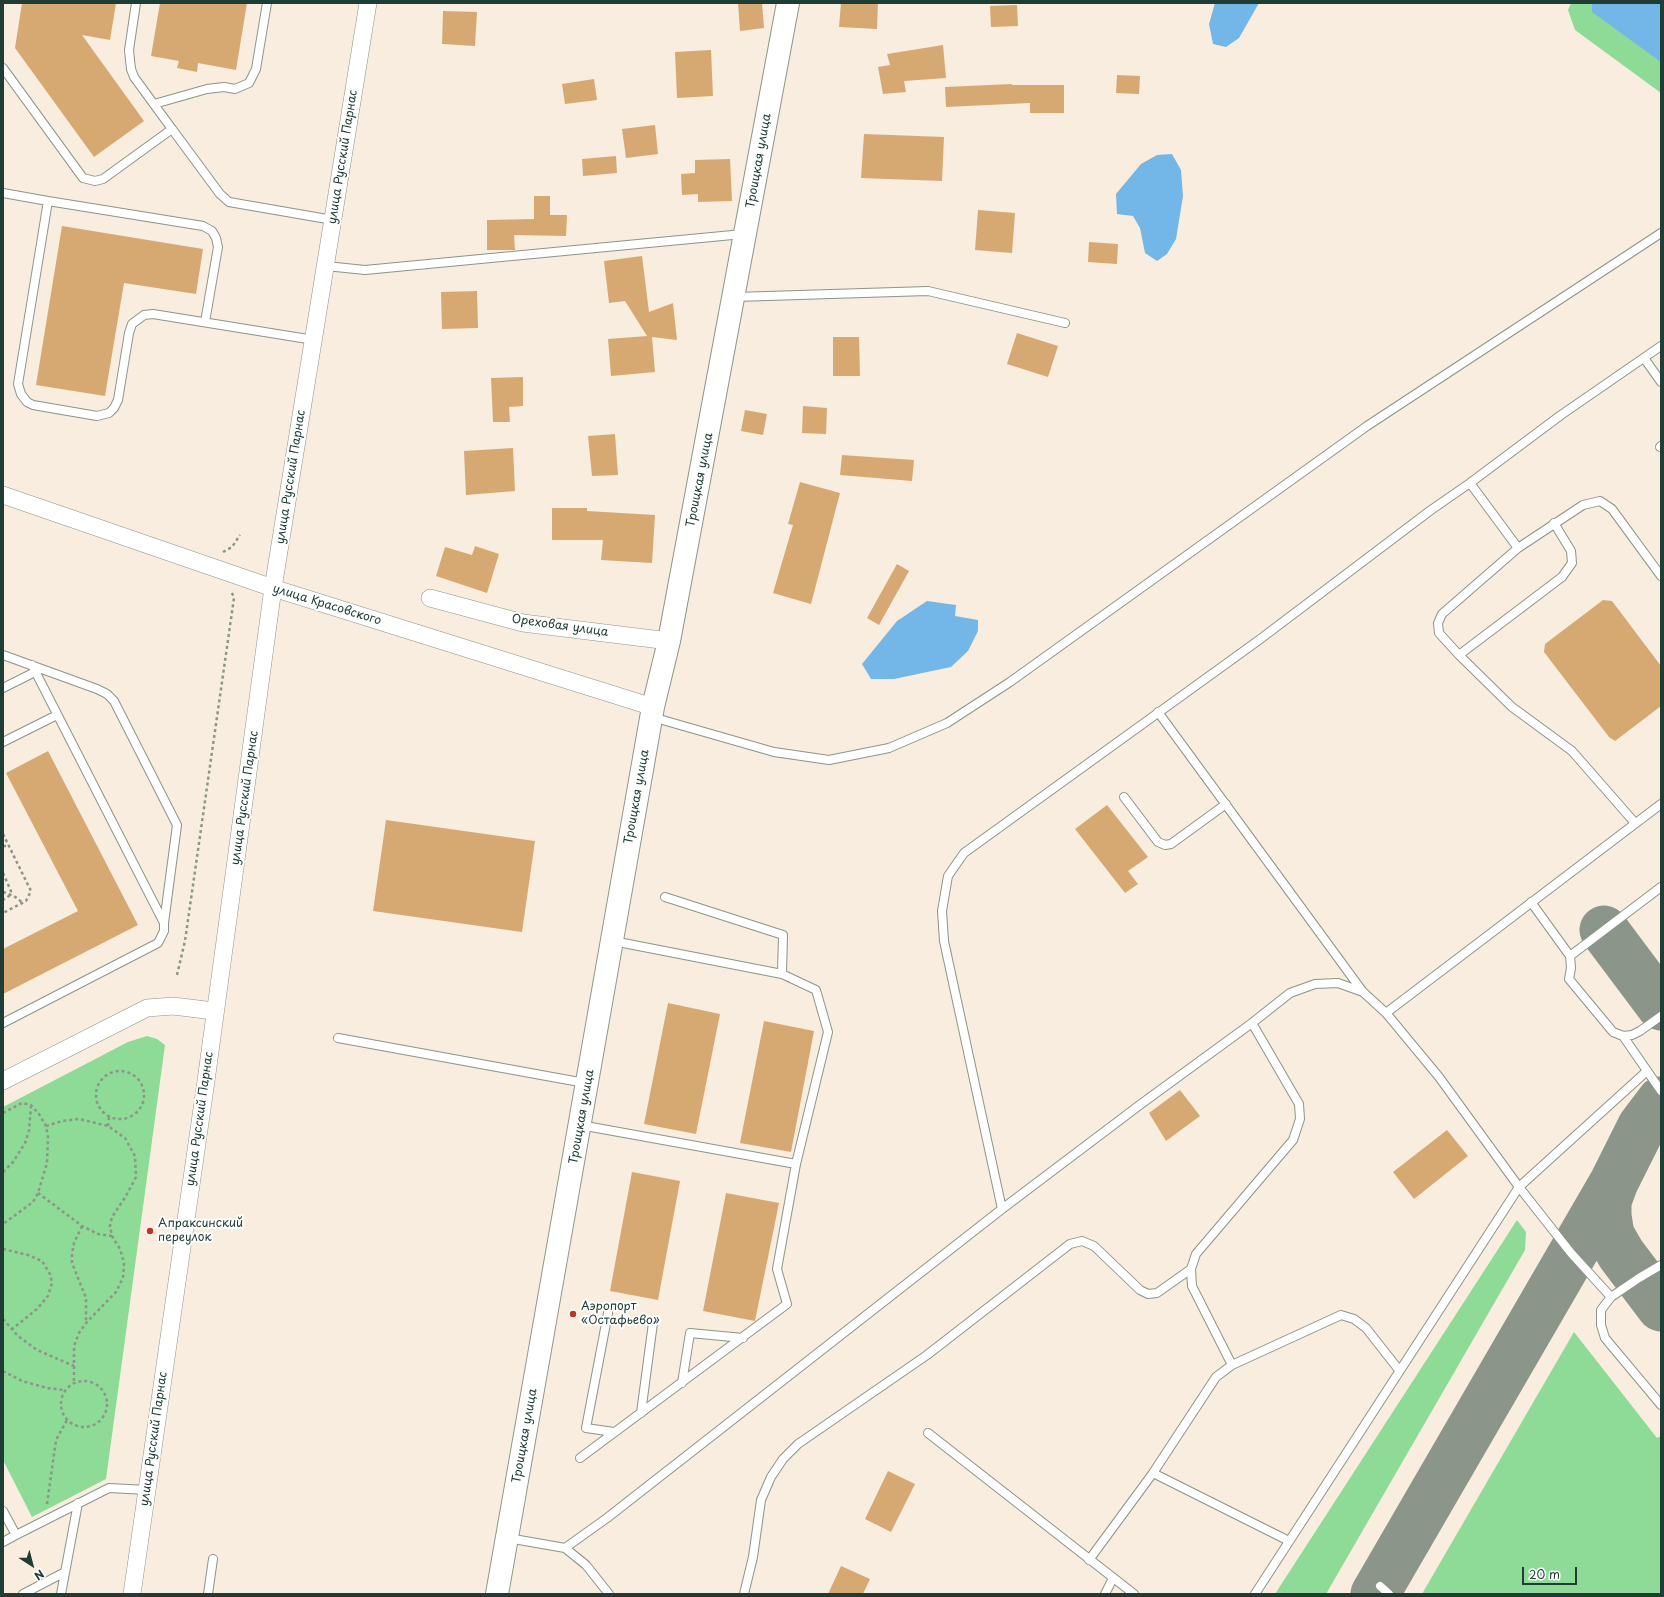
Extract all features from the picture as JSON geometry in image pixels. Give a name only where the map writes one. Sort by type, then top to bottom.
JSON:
[{"type":"street","name":"улица Русский Парнас","points":[[132,1594],[273,588],[368,3]]},
{"type":"street","name":"Троицкая улица","points":[[497,1594],[588,1084],[652,712],[669,641],[788,3]]},
{"type":"street","name":"улица Красовского","points":[[3,495],[273,588],[652,712]]},
{"type":"street","name":"Ореховая улица","points":[[430,598],[523,623],[669,641]]},
{"type":"street","points":[[3,1081],[147,1008],[173,1006],[214,1012]]},
{"type":"lane","points":[[136,3],[129,50],[129,63],[134,77],[220,194],[229,202],[333,220]]},
{"type":"lane","points":[[154,104],[207,89],[224,87],[235,88],[248,83],[253,77],[256,69],[266,3]]},
{"type":"lane","points":[[3,68],[78,171],[84,178],[90,181],[103,179],[172,129]]},
{"type":"lane","points":[[3,194],[203,226],[212,231],[218,246],[205,322]]},
{"type":"lane","points":[[48,201],[18,384],[21,394],[27,402],[33,405],[97,416],[109,413],[114,408],[118,400],[129,333],[132,324],[144,315],[153,314],[314,340]]},
{"type":"lane","points":[[652,712],[774,752],[829,760],[889,748],[947,723],[1010,682],[1367,426],[1661,233]]},
{"type":"lane","points":[[326,266],[365,270],[746,234]]},
{"type":"lane","points":[[734,297],[928,291],[1065,323]]},
{"type":"lane","points":[[1002,1209],[944,941],[942,911],[948,876],[964,853],[1259,640],[1431,510],[1470,484],[1561,415],[1661,346]]},
{"type":"lane","points":[[1644,358],[1661,382]]},
{"type":"lane","points":[[1470,484],[1518,548]]},
{"type":"lane","points":[[1635,823],[1572,752],[1512,707],[1459,655],[1439,633],[1438,623],[1442,614],[1518,548],[1583,505],[1600,500],[1612,509],[1661,576]]},
{"type":"lane","points":[[1459,655],[1562,577],[1572,563],[1571,551],[1554,523]]},
{"type":"lane","points":[[3,655],[33,668],[97,689],[111,697],[174,816],[177,830],[164,931],[158,943],[3,1023]]},
{"type":"lane","points":[[3,688],[33,668]]},
{"type":"lane","points":[[33,668],[164,923]]},
{"type":"lane","points":[[1158,712],[1363,992],[1386,1013],[1439,1077],[1519,1187],[1571,1253],[1611,1298]]},
{"type":"lane","points":[[3,742],[57,715]]},
{"type":"lane","points":[[1124,797],[1158,842],[1165,845],[1171,844],[1226,804]]},
{"type":"lane","points":[[1386,1013],[1661,804]]},
{"type":"lane","points":[[1570,956],[1661,887]]},
{"type":"lane","points":[[665,897],[783,935],[782,974]]},
{"type":"lane","points":[[1531,902],[1570,956],[1571,968],[1569,979],[1613,1032],[1623,1036],[1632,1035],[1661,1016]]},
{"type":"lane","points":[[580,1458],[788,1304],[777,1269],[796,1164],[828,1032],[816,990],[782,974],[612,941]]},
{"type":"lane","points":[[565,1548],[608,1518],[1002,1209],[1141,1104],[1252,1023],[1290,993],[1315,984],[1338,982],[1363,992]]},
{"type":"lane","points":[[1232,1365],[1192,1286],[1191,1269],[1196,1254],[1293,1140],[1300,1119],[1299,1104],[1252,1023]]},
{"type":"lane","points":[[1623,1036],[1661,1091]]},
{"type":"lane","points":[[338,1038],[588,1084]]},
{"type":"lane","points":[[1255,1594],[1519,1187],[1647,1071]]},
{"type":"lane","points":[[580,1125],[796,1164]]},
{"type":"lane","points":[[744,1594],[753,1557],[762,1500],[771,1477],[783,1459],[798,1444],[927,1356],[1070,1244],[1082,1241],[1094,1246],[1140,1290],[1148,1294],[1156,1293],[1191,1269]]},
{"type":"lane","points":[[1661,1265],[1639,1278],[1611,1298],[1601,1310],[1601,1325],[1605,1338],[1661,1405]]},
{"type":"lane","points":[[608,1313],[586,1428],[614,1432]]},
{"type":"lane","points":[[1089,1560],[1153,1473],[1216,1377],[1232,1365],[1341,1315],[1354,1319],[1366,1328],[1399,1370]]},
{"type":"lane","points":[[640,1413],[653,1323]]},
{"type":"lane","points":[[682,1383],[690,1333],[743,1338]]},
{"type":"lane","points":[[928,1433],[1134,1594]]},
{"type":"lane","points":[[1153,1473],[1289,1541]]},
{"type":"lane","points":[[3,1542],[109,1488],[147,1490]]},
{"type":"lane","points":[[61,1594],[78,1503]]},
{"type":"lane","points":[[3,1511],[16,1535]]},
{"type":"lane","points":[[507,1538],[565,1548],[586,1565],[609,1594]]},
{"type":"lane","points":[[208,1594],[213,1559]]},
{"type":"lane","points":[[23,1594],[65,1572]]},
{"type":"lane","points":[[1105,1594],[1113,1578]]},
{"type":"lane","points":[[1380,1586],[1389,1594]]},
{"type":"path","points":[[220,554],[232,547],[240,535]]},
{"type":"path","points":[[177,975],[184,940],[234,598],[230,588]]},
{"type":"path","points":[[3,834],[31,888],[30,896],[23,903],[3,913]]},
{"type":"path","points":[[3,846],[9,846]]},
{"type":"path","points":[[3,873],[11,888],[10,894],[3,900]]},
{"type":"path","points":[[3,892],[10,894],[23,903]]},
{"type":"path","points":[[113,1071],[124,1071],[135,1076],[142,1085],[144,1097],[140,1108],[132,1116],[120,1119],[109,1117],[100,1109],[96,1099],[96,1087],[103,1077],[113,1071]]},
{"type":"path","points":[[3,1113],[22,1103],[31,1105],[39,1114],[46,1126],[48,1137],[47,1162],[38,1193],[33,1202],[3,1224]]},
{"type":"path","points":[[3,1172],[13,1162],[25,1144],[29,1131],[31,1105]]},
{"type":"path","points":[[108,1126],[109,1117]]},
{"type":"path","points":[[46,1126],[62,1121],[79,1119],[108,1126],[125,1138],[135,1156],[136,1177],[126,1196],[112,1217],[110,1226],[112,1236],[120,1249],[124,1263],[122,1278],[116,1292],[86,1322],[74,1346],[74,1383]]},
{"type":"path","points":[[38,1193],[82,1226],[98,1234],[112,1236]]},
{"type":"path","points":[[82,1226],[74,1243],[72,1263],[86,1298],[86,1322]]},
{"type":"path","points":[[3,1249],[28,1255],[42,1261],[50,1274],[52,1283],[48,1296],[37,1309],[11,1330]]},
{"type":"path","points":[[3,1319],[11,1330],[37,1350],[74,1366]]},
{"type":"path","points":[[3,1371],[22,1381],[47,1388],[65,1390]]},
{"type":"path","points":[[85,1381],[96,1384],[104,1392],[107,1403],[105,1414],[98,1423],[87,1427],[76,1426],[66,1420],[60,1405],[65,1390],[74,1383],[85,1381]]},
{"type":"path","points":[[45,1520],[54,1450],[60,1431],[66,1420]]},
{"type":"green space","points":[[1571,3],[1661,3],[1661,93],[1575,30],[1568,10]]},
{"type":"green space","points":[[147,1036],[157,1039],[165,1045],[106,1479],[32,1517],[3,1460],[3,1107],[128,1042]]},
{"type":"green space","points":[[1517,1220],[1526,1232],[1525,1250],[1326,1594],[1275,1594]]},
{"type":"green space","points":[[1574,1332],[1657,1438],[1661,1436],[1661,1594],[1422,1594]]},
{"type":"water","points":[[1215,3],[1259,3],[1239,38],[1226,47],[1213,44],[1209,24]]},
{"type":"water","points":[[1592,3],[1661,3],[1661,62],[1592,12]]},
{"type":"water","points":[[1172,154],[1181,170],[1183,196],[1176,239],[1167,254],[1157,261],[1145,253],[1140,228],[1133,216],[1117,214],[1116,194],[1141,164],[1157,155]]},
{"type":"water","points":[[927,601],[956,605],[955,616],[978,620],[978,631],[968,651],[951,667],[894,679],[871,679],[862,664],[897,621]]},
{"type":"building","points":[[22,3],[116,3],[110,40],[82,35],[144,121],[94,157],[15,48]]},
{"type":"building","points":[[160,3],[247,3],[236,70],[198,63],[197,72],[177,68],[179,61],[151,56]]},
{"type":"building","points":[[738,3],[762,3],[764,28],[740,31]]},
{"type":"building","points":[[841,3],[878,3],[877,29],[839,27]]},
{"type":"building","points":[[1017,5],[1018,26],[991,27],[990,6]]},
{"type":"building","points":[[443,11],[477,12],[475,46],[442,44]]},
{"type":"building","points":[[943,45],[946,78],[904,81],[906,92],[883,94],[878,67],[890,65],[887,54]]},
{"type":"building","points":[[711,50],[713,96],[677,98],[675,52]]},
{"type":"building","points":[[1117,75],[1140,76],[1139,94],[1116,93]]},
{"type":"building","points":[[594,79],[597,100],[565,104],[562,84]]},
{"type":"building","points":[[1012,84],[1064,85],[1064,113],[1030,113],[1030,103],[946,107],[945,87]]},
{"type":"building","points":[[655,125],[658,154],[626,158],[622,129]]},
{"type":"building","points":[[864,134],[944,137],[942,181],[861,178]]},
{"type":"building","points":[[616,156],[617,173],[583,176],[582,159]]},
{"type":"building","points":[[730,159],[732,201],[698,202],[698,194],[682,195],[681,174],[695,173],[695,160]]},
{"type":"building","points":[[534,196],[550,196],[550,215],[567,215],[566,236],[514,235],[515,250],[487,250],[487,220],[534,219]]},
{"type":"building","points":[[978,210],[1015,213],[1012,253],[975,250]]},
{"type":"building","points":[[62,226],[203,249],[196,294],[124,283],[105,396],[36,385]]},
{"type":"building","points":[[1089,242],[1118,244],[1117,264],[1088,262]]},
{"type":"building","points":[[642,256],[649,312],[673,303],[677,340],[652,337],[655,372],[611,376],[608,339],[647,336],[625,301],[609,303],[604,261]]},
{"type":"building","points":[[477,291],[478,328],[442,329],[441,292]]},
{"type":"building","points":[[1017,333],[1058,346],[1048,377],[1007,364]]},
{"type":"building","points":[[833,337],[859,337],[860,376],[833,376]]},
{"type":"building","points":[[523,377],[523,406],[509,407],[510,422],[493,422],[491,378]]},
{"type":"building","points":[[803,406],[827,408],[826,434],[802,433]]},
{"type":"building","points":[[745,410],[767,414],[763,435],[741,431]]},
{"type":"building","points":[[615,434],[618,475],[592,476],[588,436]]},
{"type":"building","points":[[513,448],[515,491],[466,495],[464,451]]},
{"type":"building","points":[[842,455],[914,460],[912,481],[840,475]]},
{"type":"building","points":[[800,482],[840,493],[811,604],[773,593],[793,525],[788,524]]},
{"type":"building","points":[[552,508],[587,508],[587,511],[655,515],[652,563],[601,560],[603,540],[552,540]]},
{"type":"building","points":[[475,546],[499,554],[487,593],[436,576],[445,547],[472,555]]},
{"type":"building","points":[[897,564],[909,571],[879,625],[867,618]]},
{"type":"building","points":[[1603,600],[1612,601],[1661,666],[1661,706],[1615,741],[1609,737],[1544,652],[1545,644]]},
{"type":"building","points":[[48,751],[138,925],[3,994],[3,949],[78,911],[6,773]]},
{"type":"building","points":[[1107,805],[1148,857],[1128,871],[1138,884],[1125,893],[1075,829]]},
{"type":"building","points":[[386,820],[535,841],[522,932],[373,911]]},
{"type":"building","points":[[668,1003],[720,1014],[696,1134],[644,1124]]},
{"type":"building","points":[[764,1021],[814,1031],[791,1152],[740,1143]]},
{"type":"building","points":[[1180,1090],[1200,1116],[1166,1141],[1149,1113]]},
{"type":"building","points":[[1447,1130],[1468,1156],[1414,1199],[1393,1172]]},
{"type":"building","points":[[632,1172],[680,1181],[658,1300],[610,1291]]},
{"type":"building","points":[[726,1193],[779,1203],[755,1321],[703,1311]]},
{"type":"building","points":[[888,1471],[915,1484],[891,1532],[865,1519]]},
{"type":"building","points":[[841,1566],[870,1579],[863,1594],[828,1594]]},
{"type":"taxiway","points":[[1604,930],[1661,1006]]},
{"type":"taxiway","points":[[1375,1594],[1614,1182],[1642,1126],[1661,1101]]},
{"type":"taxiway","points":[[1614,1182],[1607,1201],[1607,1216],[1610,1235],[1621,1254],[1661,1307]]},
{"type":"place","name":"Апраксинский переулок","points":[[150,1231]]},
{"type":"place","name":"Аэропорт «Остафьево»","points":[[573,1314]]}]
